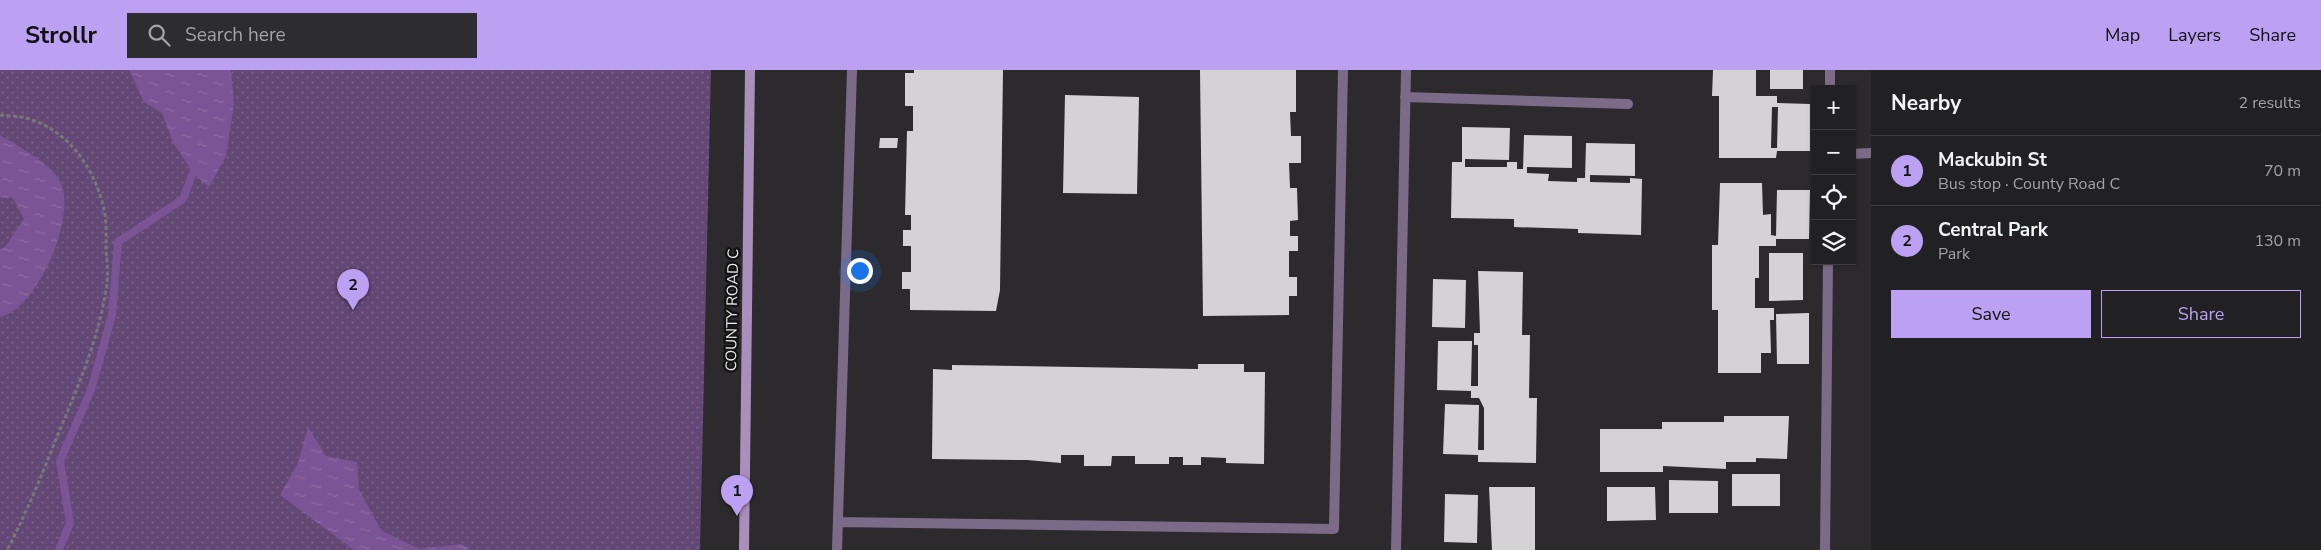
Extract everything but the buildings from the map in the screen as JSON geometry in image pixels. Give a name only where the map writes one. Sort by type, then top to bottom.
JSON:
[{"type":"main road","name":"COUNTY ROAD C","points":[[744,550],[750,70]]},
{"type":"lane","points":[[838,550],[852,70]]},
{"type":"lane","points":[[838,522],[1334,529],[1343,70]]},
{"type":"lane","points":[[1396,550],[1406,70]]},
{"type":"lane","points":[[1830,70],[1830,85]]},
{"type":"lane","points":[[1405,97],[1628,104]]},
{"type":"lane","points":[[1856,154],[1871,153]]},
{"type":"lane","points":[[1825,550],[1828,265]]},
{"type":"path","points":[[0,115],[25,118],[45,125],[58,133],[78,152],[93,177],[104,206],[107,283],[88,362],[34,497],[7,550]]},
{"type":"shaded area","points":[[0,70],[711,70],[700,550],[0,550]]},
{"type":"water","points":[[129,70],[231,70],[234,103],[226,156],[209,187],[193,173],[173,142],[162,113],[144,102]]},
{"type":"water","points":[[0,135],[33,155],[49,168],[60,181],[64,197],[59,237],[51,259],[40,280],[28,297],[14,310],[0,317],[0,249],[5,247],[24,219],[12,197],[0,198]]},
{"type":"water","points":[[308,427],[326,456],[357,462],[359,489],[381,530],[419,549],[462,544],[470,550],[354,550],[280,495],[298,463]]},
{"type":"waterway","points":[[59,550],[70,523],[60,461],[91,390],[112,315],[118,242],[183,199],[193,173]]},
{"type":"place","name":"Central Park","points":[[353,310]]},
{"type":"place","name":"Mackubin St","points":[[737,516]]}]
